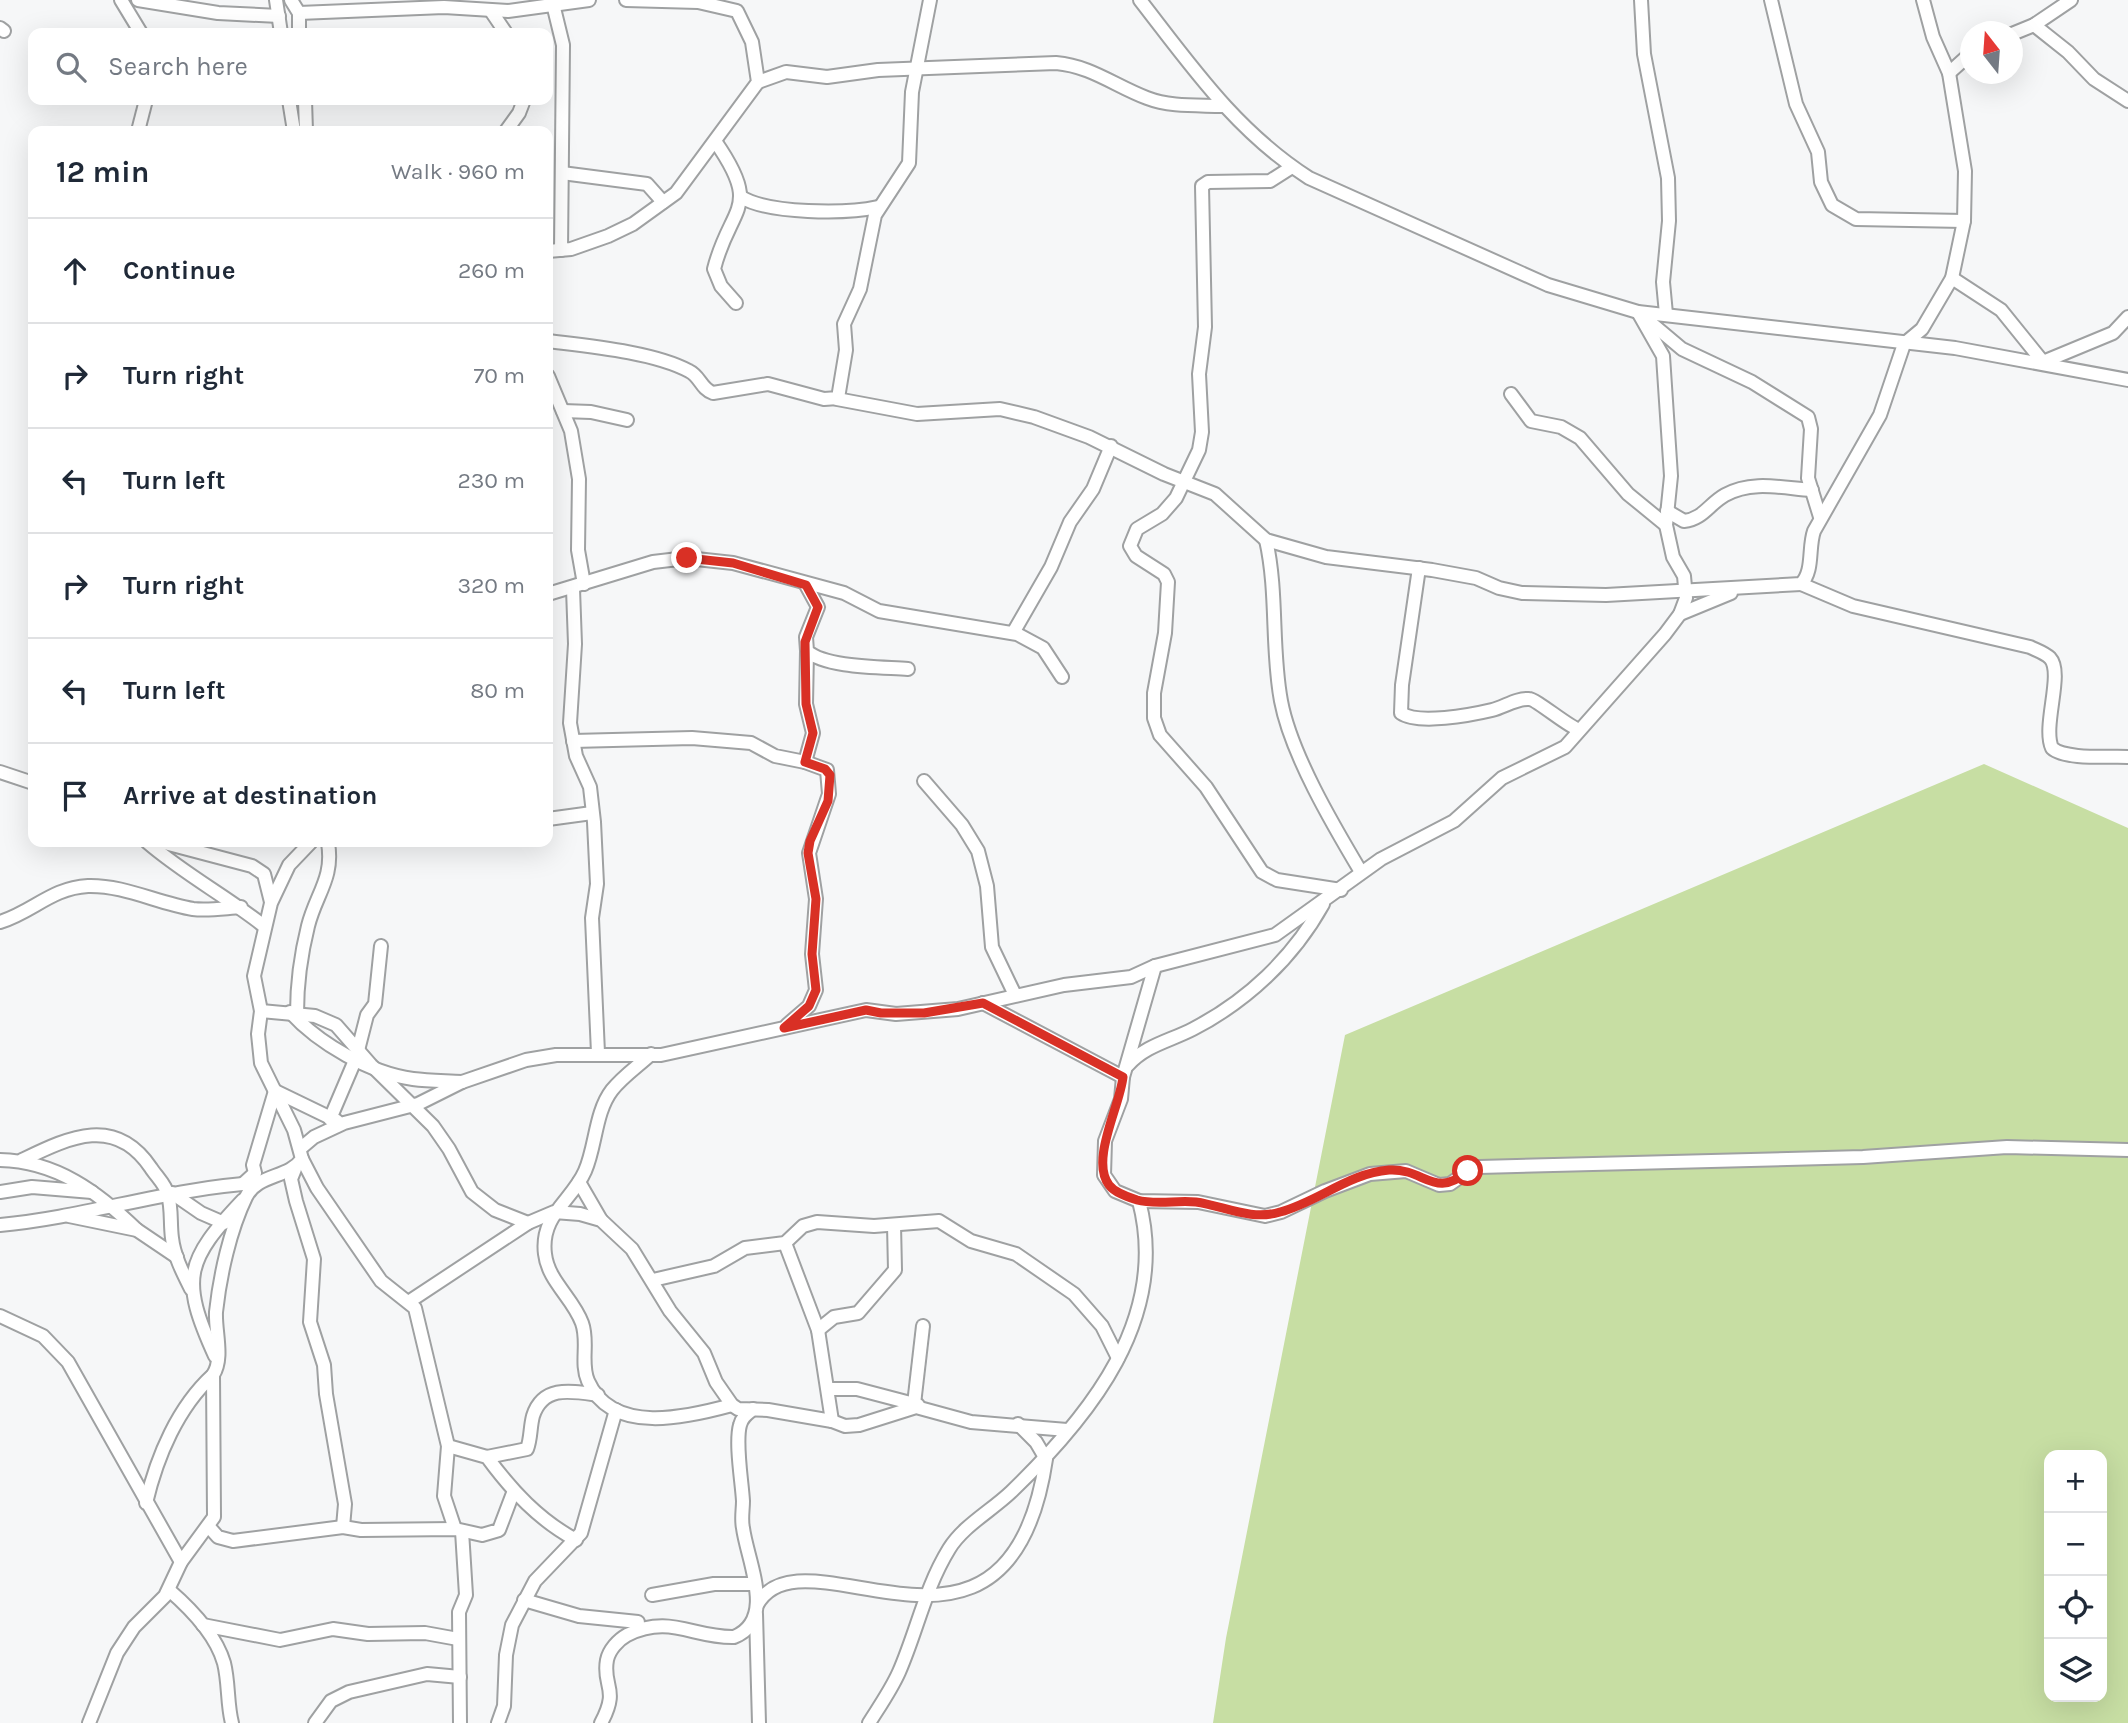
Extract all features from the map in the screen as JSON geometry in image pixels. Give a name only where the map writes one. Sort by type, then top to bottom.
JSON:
[{"type":"street","points":[[121,0],[138,28]]},
{"type":"street","points":[[138,0],[205,12],[279,16]]},
{"type":"street","points":[[276,0],[280,28]]},
{"type":"street","points":[[290,0],[299,13],[299,28]]},
{"type":"street","points":[[474,0],[488,10],[502,28]]},
{"type":"street","points":[[299,13],[444,7],[488,10],[589,0]]},
{"type":"street","points":[[626,0],[698,1],[737,10],[752,42],[761,76]]},
{"type":"street","points":[[837,399],[842,390],[845,361],[844,324],[860,289],[878,207],[909,163],[915,69],[930,0]]},
{"type":"street","points":[[1140,0],[1222,106],[1292,167],[1320,183],[1548,285],[1638,312],[1955,348],[2043,362],[2128,380]]},
{"type":"street","points":[[1641,0],[1644,54],[1668,178],[1663,282],[1666,314]]},
{"type":"street","points":[[1771,0],[1796,104],[1818,152],[1821,182],[1832,205],[1856,219],[1964,221]]},
{"type":"street","points":[[1801,584],[1806,578],[1811,539],[1820,517],[1880,415],[1904,344],[1922,329],[1952,278],[1964,221],[1965,171],[1949,73],[1933,37],[1923,0]]},
{"type":"street","points":[[2023,29],[2071,0]]},
{"type":"street","points":[[553,4],[563,45],[562,173],[554,250],[608,236],[633,224],[663,202],[684,184],[761,76],[793,72],[834,77],[856,71],[1029,62],[1070,64],[1097,73],[1148,98],[1179,105],[1222,106]]},
{"type":"street","points":[[2034,24],[2068,52],[2094,79],[2128,100]]},
{"type":"street","points":[[1949,73],[1960,63]]},
{"type":"street","points":[[139,126],[145,105]]},
{"type":"street","points":[[290,105],[293,126]]},
{"type":"street","points":[[305,105],[306,126]]},
{"type":"street","points":[[510,126],[522,105]]},
{"type":"street","points":[[715,141],[734,172],[741,197],[737,218],[714,269],[721,286],[736,303]]},
{"type":"street","points":[[1292,167],[1270,181],[1208,182],[1202,186],[1205,327],[1199,374],[1202,432],[1186,482],[1168,509],[1137,529],[1130,542],[1136,556],[1164,574],[1168,582],[1165,633],[1154,693],[1156,725],[1165,741],[1185,760],[1223,811],[1262,872],[1277,880],[1341,890]]},
{"type":"street","points":[[562,173],[647,184],[663,202]]},
{"type":"street","points":[[741,197],[761,207],[823,213],[878,207]]},
{"type":"street","points":[[1952,278],[2001,310],[2043,362]]},
{"type":"street","points":[[1638,312],[1682,349],[1752,382],[1808,417],[1811,429],[1808,469],[1820,517]]},
{"type":"street","points":[[343,1527],[345,1504],[326,1394],[325,1373],[310,1322],[314,1259],[291,1179],[299,1158],[314,1137],[344,1123],[434,1098],[463,1082],[526,1060],[598,1053],[634,1057],[662,1055],[866,1010],[881,1013],[924,1013],[1064,985],[1131,977],[1155,966],[1275,935],[1341,890],[1361,872],[1439,831],[1502,778],[1560,750],[1680,614],[1687,589],[1673,556],[1666,525],[1671,476],[1663,356],[1638,312]]},
{"type":"street","points":[[2043,362],[2113,333],[2128,317]]},
{"type":"street","points":[[553,342],[617,351],[673,365],[694,374],[702,386],[713,393],[768,384],[917,414],[1000,409],[1040,419],[1111,446],[1153,469],[1215,495],[1266,540],[1348,562],[1419,568],[1476,578],[1499,588],[1522,593],[1606,595],[1801,584],[1853,606],[2030,647],[2046,655],[2053,663],[2054,673],[2050,712],[2052,748],[2059,754],[2074,756],[2128,757]]},
{"type":"street","points":[[553,388],[571,430],[579,479],[579,586],[570,702],[573,741],[590,787],[597,866],[592,918],[598,1053]]},
{"type":"street","points":[[1511,394],[1531,421],[1561,427],[1580,438],[1628,494],[1666,525]]},
{"type":"street","points":[[563,411],[591,412],[628,420]]},
{"type":"street","points":[[1013,633],[1051,568],[1070,522],[1093,489],[1111,446]]},
{"type":"street","points":[[1668,511],[1684,521],[1695,520],[1728,493],[1757,485],[1812,490]]},
{"type":"street","points":[[1266,540],[1272,567],[1274,637],[1281,704],[1308,773],[1361,872]]},
{"type":"street","points":[[553,593],[653,562],[687,558],[733,563],[806,585],[844,593],[880,611],[935,618],[966,628],[1013,633],[1035,641],[1043,648],[1062,677]]},
{"type":"street","points":[[1419,568],[1402,685],[1401,713],[1410,719],[1468,715],[1530,698],[1541,703],[1558,720],[1579,730]]},
{"type":"street","points":[[805,762],[813,733],[806,704],[806,637],[818,607],[806,585]]},
{"type":"street","points":[[1680,614],[1744,588]]},
{"type":"street","points":[[807,651],[829,661],[908,669]]},
{"type":"street","points":[[573,741],[692,738],[751,743],[775,756],[825,769],[830,775],[828,801],[810,841],[808,853],[816,899],[812,954],[816,990],[809,1006],[784,1028]]},
{"type":"street","points":[[0,772],[28,781]]},
{"type":"street","points":[[924,781],[962,825],[978,851],[987,886],[992,947],[1015,995]]},
{"type":"street","points":[[553,818],[592,813]]},
{"type":"street","points":[[153,847],[178,868],[241,907],[264,926]]},
{"type":"street","points":[[181,847],[238,861],[264,874],[278,872],[307,847]]},
{"type":"street","points":[[293,1013],[308,926],[331,865],[329,847]]},
{"type":"street","points":[[289,865],[271,902],[254,976],[261,1011],[258,1034],[261,1063],[275,1091],[299,1158],[317,1188],[381,1280],[410,1301],[415,1308],[448,1447],[444,1496],[458,1530],[466,1595],[459,1612],[460,1723]]},
{"type":"street","points":[[264,874],[271,902]]},
{"type":"street","points":[[0,922],[27,911],[59,891],[89,886],[126,890],[194,909],[241,907]]},
{"type":"street","points":[[1125,1072],[1145,1049],[1195,1028],[1253,989],[1291,951],[1325,901]]},
{"type":"street","points":[[330,1119],[357,1055],[367,1015],[375,1004],[381,946]]},
{"type":"street","points":[[1155,966],[1125,1072],[1121,1099],[1105,1141],[1104,1175],[1115,1191],[1139,1201],[1198,1202],[1265,1216],[1301,1204],[1342,1184],[1388,1170],[1406,1171],[1439,1185],[1450,1184],[1479,1167],[1863,1157],[2007,1147],[2128,1150]]},
{"type":"street","points":[[983,1003],[1125,1072]]},
{"type":"street","points":[[261,1011],[315,1016],[336,1025],[357,1055]]},
{"type":"street","points":[[293,1013],[307,1029],[371,1065],[413,1105],[449,1149],[472,1192],[495,1210],[528,1223]]},
{"type":"street","points":[[652,1054],[611,1091],[579,1182],[554,1212],[546,1227],[544,1239],[547,1265],[582,1323],[587,1379],[598,1395],[617,1410],[641,1418],[668,1420],[732,1405]]},
{"type":"street","points":[[371,1065],[411,1079],[463,1082]]},
{"type":"street","points":[[275,1091],[330,1119],[344,1123]]},
{"type":"street","points":[[191,1289],[201,1253],[224,1223],[255,1173],[253,1165],[275,1091]]},
{"type":"street","points":[[22,1160],[73,1136],[95,1134],[116,1138],[143,1155],[170,1193],[201,1213],[224,1223]]},
{"type":"street","points":[[0,1225],[26,1224],[170,1193],[245,1190],[299,1158]]},
{"type":"street","points":[[0,1160],[22,1160],[65,1174],[111,1205],[137,1230],[177,1257]]},
{"type":"street","points":[[579,1182],[601,1220],[632,1249],[670,1311],[704,1353],[716,1382],[732,1405],[738,1409],[832,1421],[845,1426],[859,1425],[888,1413],[920,1406]]},
{"type":"street","points":[[0,1192],[32,1187],[92,1192]]},
{"type":"street","points":[[89,1723],[117,1653],[135,1627],[169,1590],[181,1562],[214,1517],[218,1305],[245,1190]]},
{"type":"street","points":[[170,1193],[172,1242],[191,1289],[216,1371]]},
{"type":"street","points":[[869,1723],[897,1675],[925,1597],[957,1538],[992,1511],[1046,1459],[1067,1430],[1099,1395],[1132,1325],[1147,1265],[1147,1229],[1139,1201]]},
{"type":"street","points":[[495,1210],[506,1237]]},
{"type":"street","points":[[410,1301],[528,1223],[554,1212],[580,1214],[601,1220]]},
{"type":"street","points":[[65,1215],[137,1230]]},
{"type":"street","points":[[653,1280],[713,1266],[745,1248],[785,1242],[803,1226],[817,1222],[894,1225],[939,1221],[971,1241],[1001,1248],[1030,1262],[1078,1297],[1102,1326],[1118,1358]]},
{"type":"street","points":[[818,1330],[834,1317],[858,1313],[895,1270],[894,1225]]},
{"type":"street","points":[[785,1242],[799,1273],[818,1330],[832,1421]]},
{"type":"street","points":[[0,1316],[43,1336],[61,1353],[181,1562]]},
{"type":"street","points":[[920,1406],[923,1326]]},
{"type":"street","points":[[146,1503],[153,1475],[189,1399],[216,1371]]},
{"type":"street","points":[[829,1389],[857,1389],[971,1422],[1067,1430]]},
{"type":"street","points":[[448,1447],[487,1457],[527,1449],[533,1416],[546,1396],[562,1390],[598,1395]]},
{"type":"street","points":[[752,1409],[743,1416],[739,1428],[739,1476],[743,1530],[755,1584],[759,1723]]},
{"type":"street","points":[[498,1723],[504,1706],[509,1634],[524,1600],[539,1576],[581,1533],[617,1410]]},
{"type":"street","points":[[601,1723],[611,1700],[607,1660],[622,1638],[661,1625],[734,1637],[745,1630],[770,1589],[808,1582],[925,1597],[975,1586],[999,1572],[1028,1525],[1042,1486],[1046,1459],[1036,1442],[1018,1424]]},
{"type":"street","points":[[487,1457],[513,1493],[560,1531],[576,1540]]},
{"type":"street","points":[[209,1527],[218,1537],[233,1541],[343,1527],[361,1530],[458,1530],[482,1535],[499,1530],[513,1493]]},
{"type":"street","points":[[652,1595],[714,1584],[755,1584]]},
{"type":"street","points":[[169,1590],[188,1606],[220,1651],[225,1666],[232,1723]]},
{"type":"street","points":[[524,1600],[571,1615],[638,1622]]},
{"type":"street","points":[[203,1625],[280,1640],[332,1629],[368,1634],[425,1633],[458,1639]]},
{"type":"street","points":[[316,1723],[331,1701],[349,1692],[426,1674],[460,1677]]},
{"type":"green space","points":[[1984,764],[2128,828],[2128,1723],[1213,1723],[1226,1638],[1345,1035]]},
{"type":"route","points":[[687,558],[733,563],[806,585],[818,607],[818,614],[805,642],[806,704],[813,733],[805,762],[825,769],[830,775],[828,801],[810,841],[808,853],[816,899],[812,954],[816,990],[809,1006],[784,1028],[866,1010],[881,1013],[924,1013],[983,1003],[1007,1014],[1059,1045],[1123,1077],[1121,1099],[1105,1141],[1104,1175],[1115,1191],[1139,1201],[1198,1202],[1265,1216],[1301,1204],[1342,1184],[1388,1170],[1406,1171],[1439,1185],[1450,1184],[1468,1171]]}]
